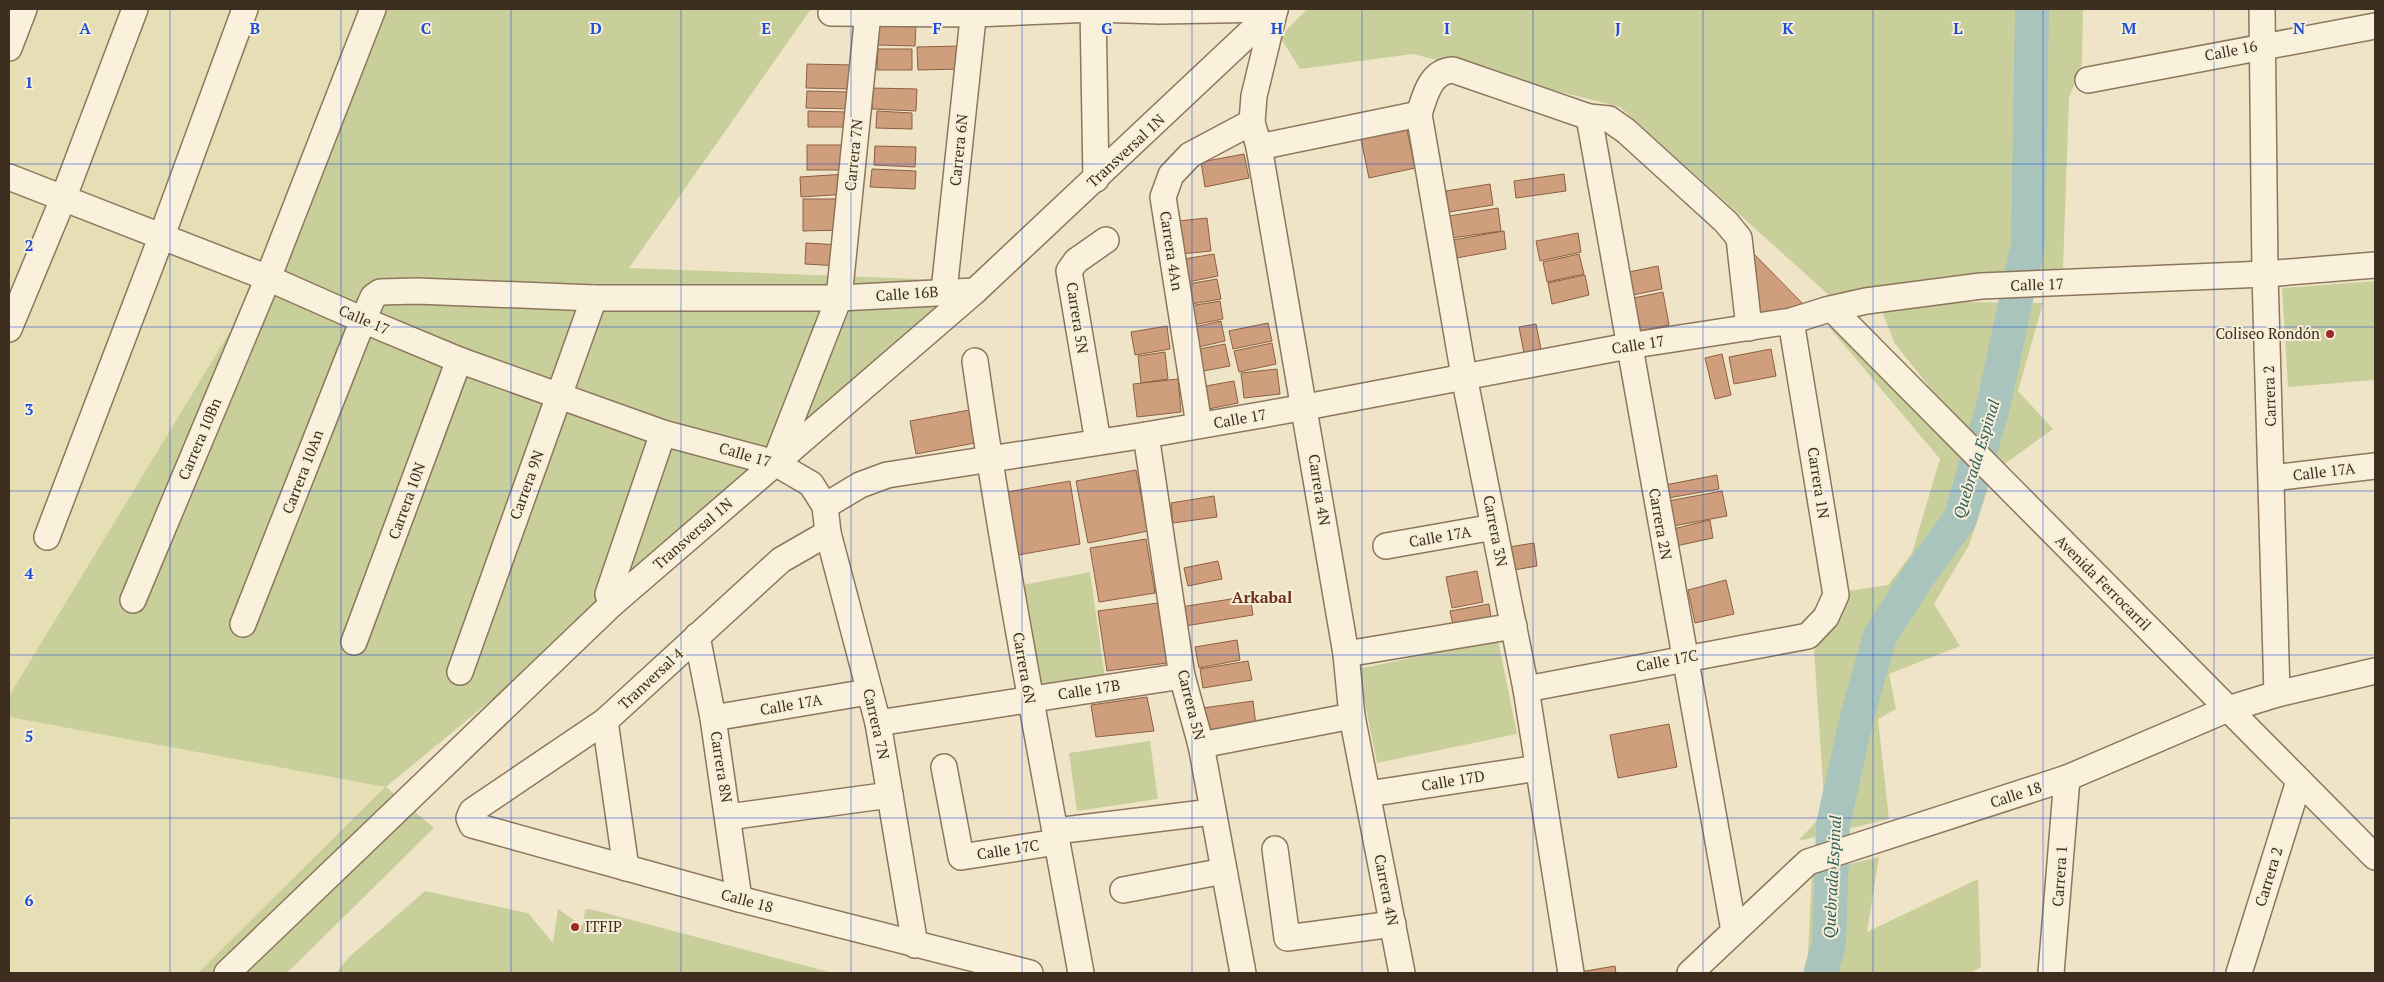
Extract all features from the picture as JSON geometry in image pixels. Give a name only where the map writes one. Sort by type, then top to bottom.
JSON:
[{"type":"street","points":[[9,48],[24,9]]},
{"type":"street","points":[[9,329],[63,199],[135,9]]},
{"type":"street","points":[[47,537],[161,238],[245,9]]},
{"type":"street","name":"Carrera 10Bn","points":[[133,600],[268,278],[373,9]]},
{"type":"street","points":[[1093,9],[1096,179]]},
{"type":"street","points":[[831,13],[1093,9],[1275,9]]},
{"type":"street","name":"Transversal 1N","points":[[227,973],[612,604],[975,291],[1275,9]]},
{"type":"street","name":"Carrera 4N","points":[[1275,9],[1254,96],[1252,122],[1259,146],[1306,407],[1346,654],[1352,716],[1402,973]]},
{"type":"street","name":"Carrera 2","points":[[2262,9],[2265,274],[2278,694]]},
{"type":"street","name":"Carrera 6N","points":[[944,291],[974,11]]},
{"type":"street","name":"Carrera 7N","points":[[775,463],[839,298],[868,12]]},
{"type":"street","name":"Calle 16","points":[[2088,80],[2263,45],[2375,26]]},
{"type":"street","name":"Carrera 3N","points":[[1571,973],[1526,689],[1464,376],[1420,114],[1427,90],[1444,70],[1453,70],[1590,117]]},
{"type":"street","points":[[1259,146],[1420,114]]},
{"type":"street","points":[[1590,117],[1609,119],[1626,131],[1726,222],[1739,238],[1749,328]]},
{"type":"street","name":"Carrera 2N","points":[[1590,117],[1628,346],[1734,931]]},
{"type":"street","name":"Carrera 4An","points":[[1199,425],[1163,197],[1171,175],[1190,156],[1252,122]]},
{"type":"street","name":"Calle 17","points":[[9,178],[268,278],[362,320],[459,360],[663,432],[775,463],[810,484],[825,506],[860,485],[888,475],[1146,435],[1306,407],[1628,346],[1791,322],[1866,301],[1981,286],[2265,274],[2375,265]]},
{"type":"street","name":"Carrera 5N","points":[[1098,442],[1070,271],[1076,261],[1106,240]]},
{"type":"street","name":"Carrera 10An","points":[[243,624],[362,320],[373,297],[380,292],[417,290],[594,298]]},
{"type":"street","name":"Calle 16B","points":[[594,298],[839,298],[944,291],[975,291]]},
{"type":"street","name":"Carrera 9N","points":[[460,672],[594,298]]},
{"type":"street","name":"Avenida Ferrocarril","points":[[1832,309],[2375,857]]},
{"type":"street","name":"Carrera 1N","points":[[1791,322],[1836,595],[1826,618],[1808,636]]},
{"type":"street","name":"Carrera 10N","points":[[354,642],[459,360]]},
{"type":"street","name":"Carrera 6N","points":[[975,361],[989,460],[1029,699],[1057,837],[1081,973]]},
{"type":"street","points":[[612,604],[608,594],[663,432]]},
{"type":"street","name":"Carrera 5N","points":[[1146,435],[1182,676],[1201,745],[1243,973]]},
{"type":"street","name":"Calle 17A","points":[[2272,478],[2375,466]]},
{"type":"street","name":"Carrera 7N","points":[[825,506],[828,533],[868,692],[878,724],[915,945]]},
{"type":"street","name":"Calle 17A","points":[[1386,546],[1494,527]]},
{"type":"street","name":"Tranversal 4","points":[[469,818],[472,812],[605,721],[781,560],[828,533]]},
{"type":"street","points":[[1346,654],[1514,626]]},
{"type":"street","name":"Carrera 8N","points":[[697,636],[713,718],[739,899]]},
{"type":"street","name":"Calle 17C","points":[[1526,689],[1808,636]]},
{"type":"street","name":"Calle 18","points":[[1690,973],[1808,862],[2066,778],[2228,708],[2375,671]]},
{"type":"street","name":"Calle 17B","points":[[878,724],[1182,676]]},
{"type":"street","name":"Calle 17A","points":[[713,718],[868,692]]},
{"type":"street","points":[[1201,745],[1352,716]]},
{"type":"street","points":[[605,721],[626,868]]},
{"type":"street","name":"Calle 17C","points":[[944,766],[961,857],[1057,837],[1212,812]]},
{"type":"street","name":"Calle 17D","points":[[1368,794],[1538,768]]},
{"type":"street","name":"Carrera 1","points":[[2055,972],[2066,778]]},
{"type":"street","name":"Carrera 2","points":[[2239,973],[2299,781]]},
{"type":"street","points":[[728,817],[890,795]]},
{"type":"street","name":"Calle 18","points":[[469,818],[472,825],[626,868],[915,945],[1030,973]]},
{"type":"street","points":[[1275,849],[1287,938],[1393,924]]},
{"type":"street","points":[[1123,890],[1224,872]]},
{"type":"shaded area","points":[[9,9],[370,9],[274,259],[9,696]]},
{"type":"shaded area","points":[[9,717],[385,787],[198,973],[9,973]]},
{"type":"green space","points":[[370,9],[811,9],[629,268],[999,282],[386,787],[434,828],[287,973],[198,973],[385,787],[9,717],[9,696],[274,259]]},
{"type":"green space","points":[[1307,9],[2083,9],[2082,64],[2069,98],[2063,268],[1831,297],[1620,107],[1413,54],[1300,69],[1280,37]]},
{"type":"green space","name":"Coliseo Rondón","points":[[2375,281],[2375,380],[2288,387],[2282,288]]},
{"type":"green space","points":[[1961,302],[2043,303],[2018,391],[2053,429],[2003,465],[1973,441],[1895,344],[1880,306]]},
{"type":"green space","points":[[1840,326],[1989,486],[1969,545],[1934,604],[1960,646],[1889,674],[1896,709],[1878,719],[1889,819],[1798,841],[1825,812],[1814,651],[1847,591],[1888,585],[1912,553],[1940,459],[1829,327]]},
{"type":"green space","points":[[1090,572],[1105,678],[1038,690],[1022,585]]},
{"type":"green space","points":[[1498,640],[1517,734],[1377,763],[1358,669]]},
{"type":"green space","points":[[1150,741],[1158,799],[1077,811],[1069,753]]},
{"type":"green space","points":[[1879,857],[1867,932],[1978,879],[1981,967],[1970,973],[1803,973],[1808,953],[1812,873]]},
{"type":"green space","points":[[425,891],[528,913],[553,943],[558,909],[583,926],[585,910],[590,909],[833,973],[336,973],[349,957]]},
{"type":"building","points":[[878,24],[916,25],[915,46],[877,45]]},
{"type":"building","points":[[960,46],[961,69],[918,70],[917,47]]},
{"type":"building","points":[[878,49],[912,49],[912,70],[877,70]]},
{"type":"building","points":[[807,64],[852,65],[852,89],[806,88]]},
{"type":"building","points":[[873,88],[917,89],[916,111],[872,109]]},
{"type":"building","points":[[807,91],[851,92],[851,109],[806,108]]},
{"type":"building","points":[[808,111],[848,112],[848,127],[808,127]]},
{"type":"building","points":[[877,111],[912,113],[912,129],[876,128]]},
{"type":"building","points":[[1406,125],[1415,168],[1369,178],[1360,135]]},
{"type":"building","points":[[807,145],[846,145],[846,170],[807,170]]},
{"type":"building","points":[[875,146],[916,147],[915,167],[874,165]]},
{"type":"building","points":[[1244,154],[1249,178],[1205,187],[1201,162]]},
{"type":"building","points":[[872,169],[916,171],[915,189],[870,187]]},
{"type":"building","points":[[846,174],[847,194],[801,197],[800,177]]},
{"type":"building","points":[[1564,174],[1566,191],[1516,198],[1514,181]]},
{"type":"building","points":[[1490,184],[1493,205],[1449,212],[1446,191]]},
{"type":"building","points":[[803,199],[844,199],[844,230],[803,231]]},
{"type":"building","points":[[1498,208],[1501,231],[1452,238],[1449,216]]},
{"type":"building","points":[[1207,218],[1211,251],[1181,254],[1178,221]]},
{"type":"building","points":[[1504,231],[1506,249],[1456,258],[1453,240]]},
{"type":"building","points":[[1578,233],[1581,252],[1540,261],[1536,241]]},
{"type":"building","points":[[806,243],[841,245],[840,266],[805,264]]},
{"type":"building","points":[[1752,252],[1806,307],[1753,317]]},
{"type":"building","points":[[1214,254],[1218,276],[1188,282],[1184,259]]},
{"type":"building","points":[[1579,254],[1584,274],[1547,282],[1543,262]]},
{"type":"building","points":[[1658,266],[1662,289],[1628,296],[1624,273]]},
{"type":"building","points":[[1585,275],[1589,295],[1552,304],[1548,283]]},
{"type":"building","points":[[1217,279],[1221,299],[1191,304],[1188,284]]},
{"type":"building","points":[[1663,292],[1669,325],[1635,332],[1629,299]]},
{"type":"building","points":[[1220,301],[1223,319],[1193,325],[1190,306]]},
{"type":"building","points":[[1221,321],[1225,341],[1194,348],[1190,328]]},
{"type":"building","points":[[1268,323],[1272,341],[1233,349],[1229,331]]},
{"type":"building","points":[[1536,324],[1541,349],[1524,353],[1519,327]]},
{"type":"building","points":[[1167,326],[1170,349],[1135,355],[1131,332]]},
{"type":"building","points":[[1272,343],[1276,364],[1239,372],[1234,351]]},
{"type":"building","points":[[1225,344],[1230,366],[1198,372],[1194,350]]},
{"type":"building","points":[[1771,349],[1776,376],[1734,384],[1729,357]]},
{"type":"building","points":[[1165,352],[1168,379],[1141,383],[1138,356]]},
{"type":"building","points":[[1722,354],[1731,395],[1715,399],[1705,358]]},
{"type":"building","points":[[1277,369],[1280,394],[1244,398],[1241,373]]},
{"type":"building","points":[[1178,379],[1181,412],[1137,417],[1133,384]]},
{"type":"building","points":[[1234,381],[1238,403],[1204,410],[1200,387]]},
{"type":"building","points":[[969,410],[975,443],[916,454],[910,421]]},
{"type":"building","points":[[1136,470],[1148,531],[1088,543],[1076,481]]},
{"type":"building","points":[[1717,475],[1719,489],[1668,498],[1665,485]]},
{"type":"building","points":[[1070,481],[1080,544],[1018,555],[1007,492]]},
{"type":"building","points":[[1722,491],[1727,516],[1668,527],[1663,502]]},
{"type":"building","points":[[1214,496],[1217,517],[1173,523],[1171,503]]},
{"type":"building","points":[[1710,520],[1713,538],[1676,546],[1673,529]]},
{"type":"building","points":[[1146,539],[1155,593],[1099,602],[1090,548]]},
{"type":"building","points":[[1534,543],[1537,566],[1514,570],[1509,547]]},
{"type":"building","points":[[1218,561],[1222,579],[1188,586],[1184,568]]},
{"type":"building","points":[[1477,571],[1483,602],[1452,608],[1446,577]]},
{"type":"building","points":[[1726,580],[1734,614],[1695,623],[1688,590]]},
{"type":"building","points":[[1250,596],[1253,615],[1185,626],[1181,607]]},
{"type":"building","points":[[1158,603],[1167,663],[1107,671],[1098,611]]},
{"type":"building","points":[[1489,604],[1492,624],[1454,630],[1450,611]]},
{"type":"building","points":[[1237,640],[1240,660],[1199,668],[1195,647]]},
{"type":"building","points":[[1248,661],[1252,680],[1203,688],[1200,669]]},
{"type":"building","points":[[1147,697],[1154,731],[1096,737],[1091,705]]},
{"type":"building","points":[[1253,701],[1256,726],[1206,733],[1203,708]]},
{"type":"building","points":[[1669,724],[1677,767],[1618,778],[1610,735]]},
{"type":"building","points":[[1615,966],[1616,973],[1580,973],[1580,972]]},
{"type":"waterway","name":"Quebrada Espinal","points":[[1821,973],[1829,944],[1833,825],[1857,717],[1880,636],[1919,575],[1960,519],[1993,407],[2028,244],[2032,9]]},
{"type":"place","name":"Coliseo Rondón","points":[[2330,334]]},
{"type":"place","name":"ITFIP","points":[[575,927]]},
{"type":"district","name":"Arkabal","points":[[1262,597]]}]
